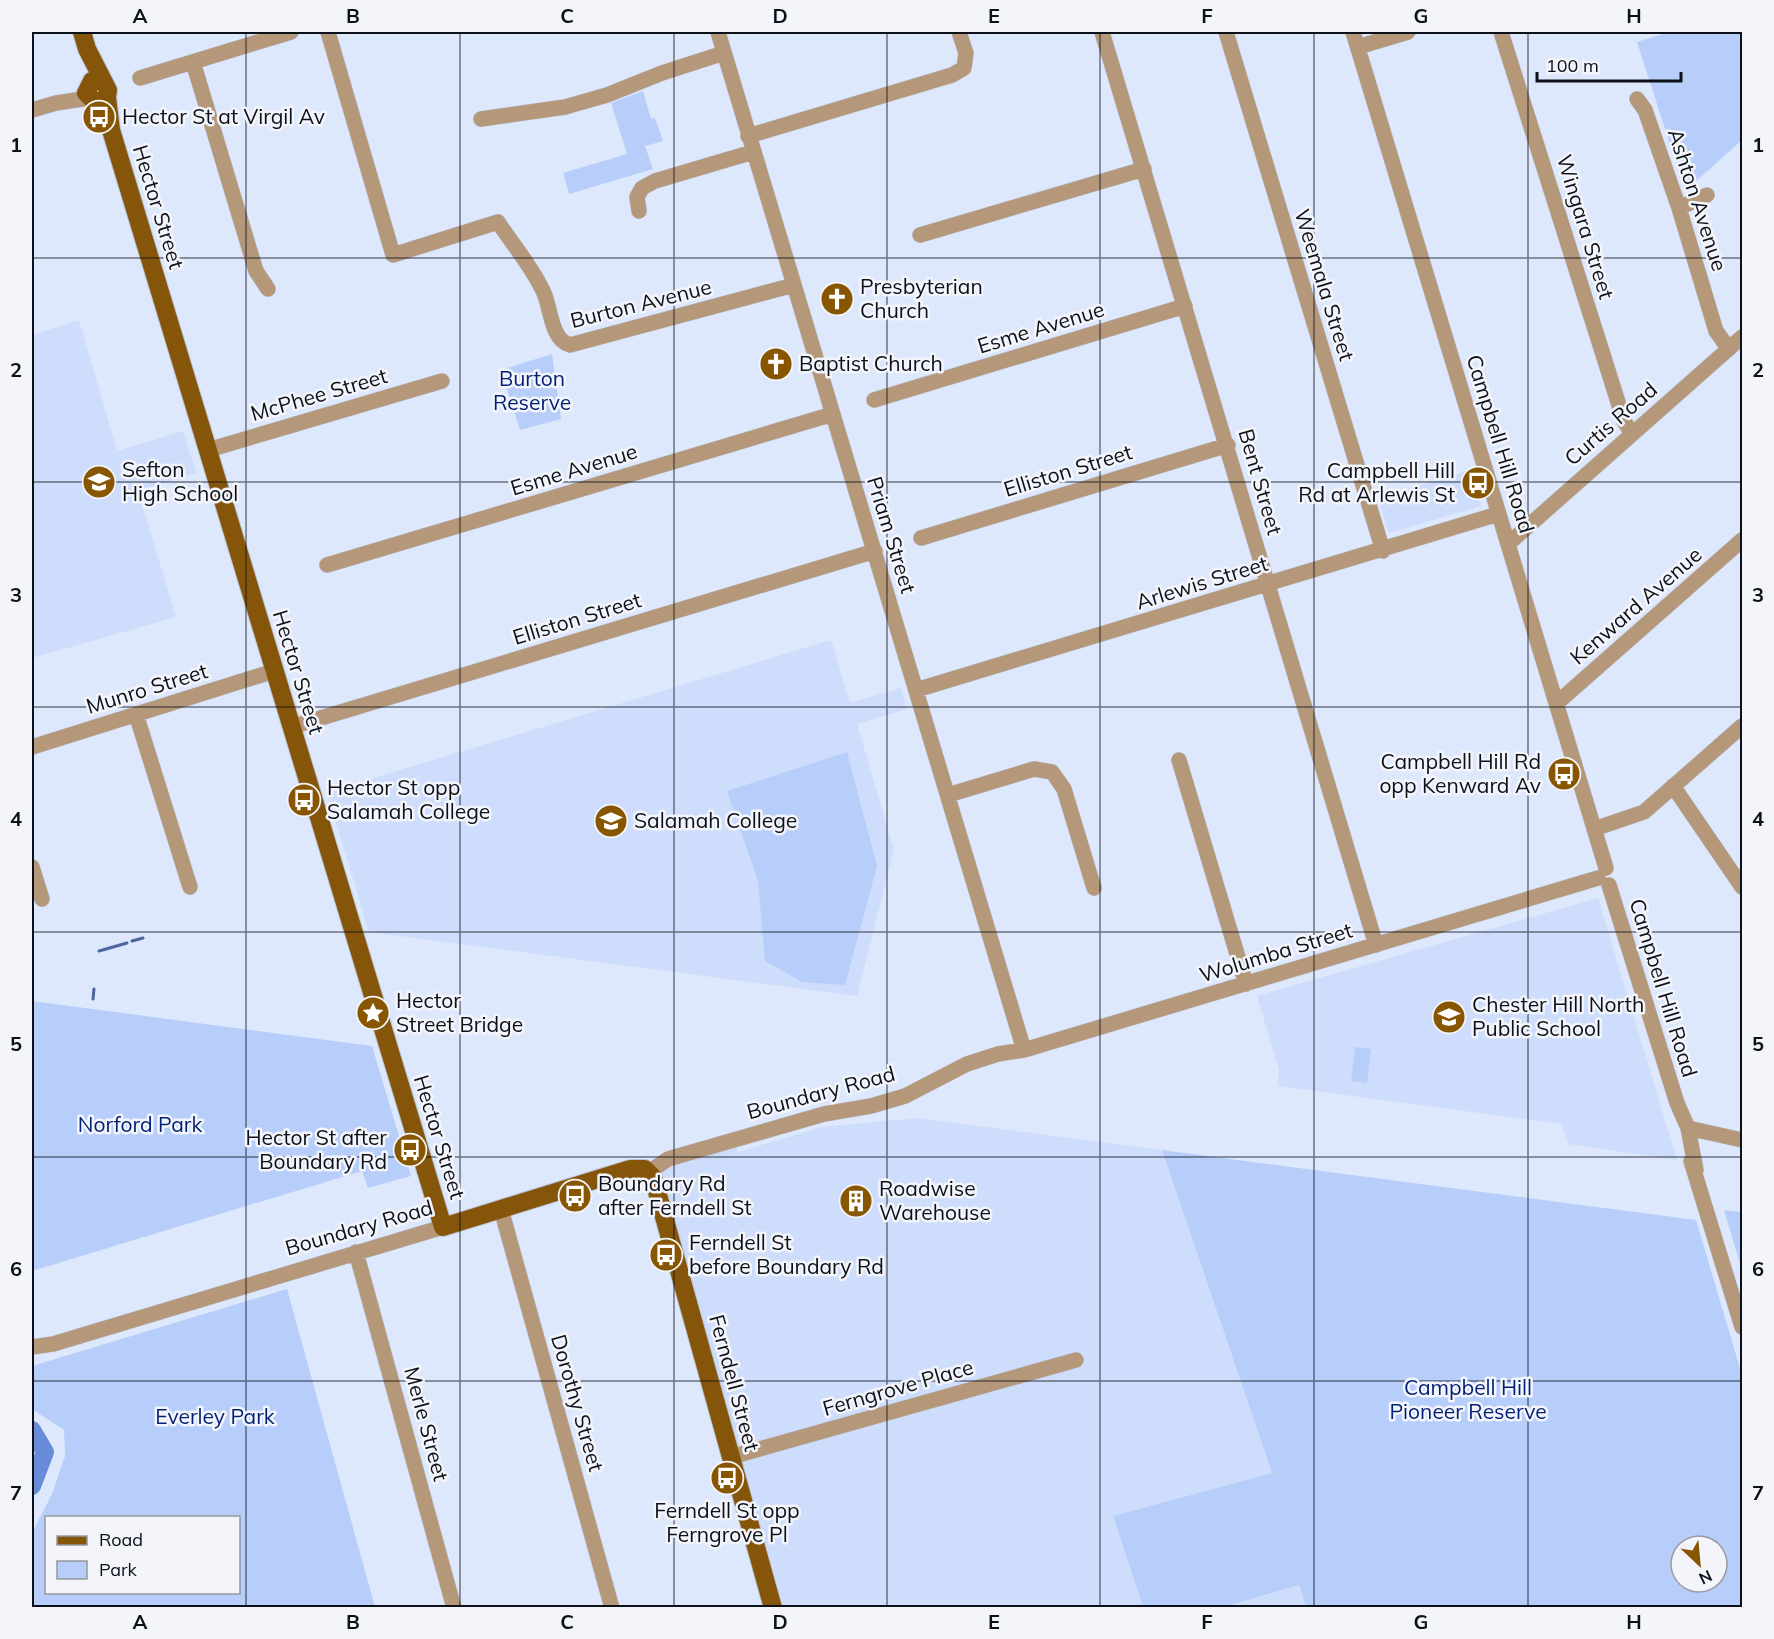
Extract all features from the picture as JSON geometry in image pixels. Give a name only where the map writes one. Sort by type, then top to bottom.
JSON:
[{"type":"main road","name":"Hector Street","points":[[85,40],[95,91],[111,130],[442,1227]]},
{"type":"main road","name":"Boundary Road","points":[[442,1227],[630,1169],[639,1168],[649,1172]]},
{"type":"main road","name":"Ferndell Street","points":[[649,1172],[656,1186],[773,1608]]},
{"type":"street","points":[[140,78],[275,34],[291,32]]},
{"type":"street","name":"Burton Avenue","points":[[328,32],[393,255],[498,222],[544,292],[557,336],[564,344],[570,345],[794,285]]},
{"type":"street","name":"Priam Street","points":[[717,32],[1024,1050]]},
{"type":"street","points":[[748,136],[952,75],[964,68],[966,60],[959,32]]},
{"type":"street","name":"Bent Street","points":[[1102,32],[1228,445],[1376,945]]},
{"type":"street","name":"Weemala Street","points":[[1226,32],[1383,550]]},
{"type":"street","name":"Campbell Hill Road","points":[[1353,32],[1557,704],[1594,829],[1604,877],[1677,1103],[1688,1128],[1700,1186],[1743,1327]]},
{"type":"street","points":[[1358,47],[1408,32]]},
{"type":"street","name":"Wingara Street","points":[[1501,32],[1624,421],[1632,434]]},
{"type":"street","points":[[481,119],[564,107],[607,95],[662,73],[724,53]]},
{"type":"street","points":[[193,62],[256,271],[268,289]]},
{"type":"street","points":[[32,110],[95,91]]},
{"type":"street","name":"Ashton Avenue","points":[[1637,99],[1645,110],[1679,208],[1716,331],[1729,349]]},
{"type":"street","points":[[639,211],[637,197],[649,184],[753,152]]},
{"type":"street","points":[[920,235],[1144,169]]},
{"type":"street","points":[[1679,208],[1707,195]]},
{"type":"street","name":"Esme Avenue","points":[[874,400],[1185,306]]},
{"type":"street","name":"Curtis Road","points":[[1508,544],[1743,336]]},
{"type":"street","name":"McPhee Street","points":[[208,450],[442,381]]},
{"type":"street","name":"Esme Avenue","points":[[327,565],[832,414]]},
{"type":"street","name":"Elliston Street","points":[[921,538],[1228,445]]},
{"type":"street","name":"Arlewis Street","points":[[916,690],[1498,514]]},
{"type":"street","name":"Kenward Avenue","points":[[1557,704],[1743,540]]},
{"type":"street","name":"Elliston Street","points":[[291,727],[875,551]]},
{"type":"street","name":"Munro Street","points":[[32,747],[274,671]]},
{"type":"street","points":[[136,714],[190,887]]},
{"type":"street","points":[[1594,829],[1644,812],[1743,726]]},
{"type":"street","points":[[1179,760],[1246,984]]},
{"type":"street","points":[[948,795],[1034,769],[1053,772],[1064,789],[1094,888]]},
{"type":"street","points":[[1673,786],[1743,887]]},
{"type":"street","points":[[32,867],[42,899]]},
{"type":"street","name":"Wolumba Street","points":[[967,1064],[998,1054],[1024,1050],[1604,877]]},
{"type":"street","name":"Boundary Road","points":[[649,1172],[658,1164],[679,1156],[824,1114],[871,1106],[905,1096],[967,1064]]},
{"type":"street","name":"Campbell Hill Road","points":[[1677,1103],[1679,1125],[1696,1164]]},
{"type":"street","points":[[1688,1128],[1737,1139]]},
{"type":"street","points":[[1696,1164],[1705,1144],[1737,1139]]},
{"type":"street","name":"Dorothy Street","points":[[501,1209],[612,1608]]},
{"type":"street","name":"Boundary Road","points":[[32,1347],[53,1344],[442,1227]]},
{"type":"street","name":"Merle Street","points":[[356,1252],[454,1608]]},
{"type":"street","name":"Ferngrove Place","points":[[731,1457],[1076,1360]]},
{"type":"shaded area","name":"Sefton High School","points":[[79,320],[117,451],[183,431],[196,473],[138,491],[176,617],[32,658],[32,335]]},
{"type":"shaded area","points":[[1470,470],[1481,506],[1389,533],[1378,498]]},
{"type":"shaded area","name":"Salamah College","points":[[831,640],[850,703],[901,688],[907,709],[857,724],[894,850],[857,996],[369,932],[327,792]]},
{"type":"shaded area","name":"Chester Hill North Public School","points":[[1598,898],[1677,1160],[1568,1144],[1562,1124],[1278,1086],[1279,1070],[1257,996]]},
{"type":"shaded area","points":[[917,1118],[1162,1150],[1272,1473],[1113,1516],[1143,1607],[773,1607],[658,1164],[734,1139],[738,1152],[822,1127]]},
{"type":"shaded area","points":[[1299,1585],[1306,1607],[1225,1608]]},
{"type":"green space","points":[[1670,32],[1742,32],[1742,140],[1685,191],[1637,42]]},
{"type":"green space","points":[[643,91],[651,119],[655,118],[663,141],[645,146],[653,169],[569,194],[563,173],[627,154],[611,103]]},
{"type":"green space","name":"Burton Reserve","points":[[552,354],[561,419],[520,430],[501,370]]},
{"type":"green space","points":[[847,752],[877,866],[845,985],[802,982],[765,961],[758,881],[727,791]]},
{"type":"green space","name":"Norford Park","points":[[32,1001],[372,1046],[411,1176],[368,1188],[362,1171],[32,1271]]},
{"type":"green space","points":[[1355,1047],[1371,1049],[1367,1083],[1351,1081]]},
{"type":"green space","name":"Campbell Hill Pioneer Reserve","points":[[1162,1150],[1696,1220],[1742,1375],[1742,1607],[1306,1607],[1299,1585],[1225,1607],[1143,1607],[1113,1516],[1272,1473]]},
{"type":"green space","points":[[1724,1210],[1742,1212],[1742,1270]]},
{"type":"green space","name":"Everley Park","points":[[287,1289],[375,1607],[32,1607],[32,1533],[52,1494],[65,1456],[64,1430],[32,1409],[32,1366]]},
{"type":"waterway","points":[[132,941],[143,938]]},
{"type":"waterway","points":[[99,951],[127,943]]},
{"type":"waterway","points":[[93,999],[94,989]]},
{"type":"waterway","points":[[32,1430],[45,1452],[32,1486]]},
{"type":"place","name":"Hector St at Virgil Av","points":[[99,117]]},
{"type":"place","name":"Presbyterian Church","points":[[837,299]]},
{"type":"place","name":"Baptist Church","points":[[776,364]]},
{"type":"place","name":"Sefton High School","points":[[99,482]]},
{"type":"place","name":"Campbell Hill Rd at Arlewis St","points":[[1478,483]]},
{"type":"place","name":"Campbell Hill Rd opp Kenward Av","points":[[1564,774]]},
{"type":"place","name":"Hector St opp Salamah College","points":[[304,800]]},
{"type":"place","name":"Salamah College","points":[[611,821]]},
{"type":"place","name":"Hector Street Bridge","points":[[373,1013]]},
{"type":"place","name":"Chester Hill North Public School","points":[[1449,1017]]},
{"type":"place","name":"Hector St after Boundary Rd","points":[[410,1150]]},
{"type":"place","name":"Boundary Rd after Ferndell St","points":[[575,1196]]},
{"type":"place","name":"Roadwise Warehouse","points":[[856,1201]]},
{"type":"place","name":"Ferndell St before Boundary Rd","points":[[666,1255]]},
{"type":"place","name":"Ferndell St opp Ferngrove Pl","points":[[727,1478]]}]
